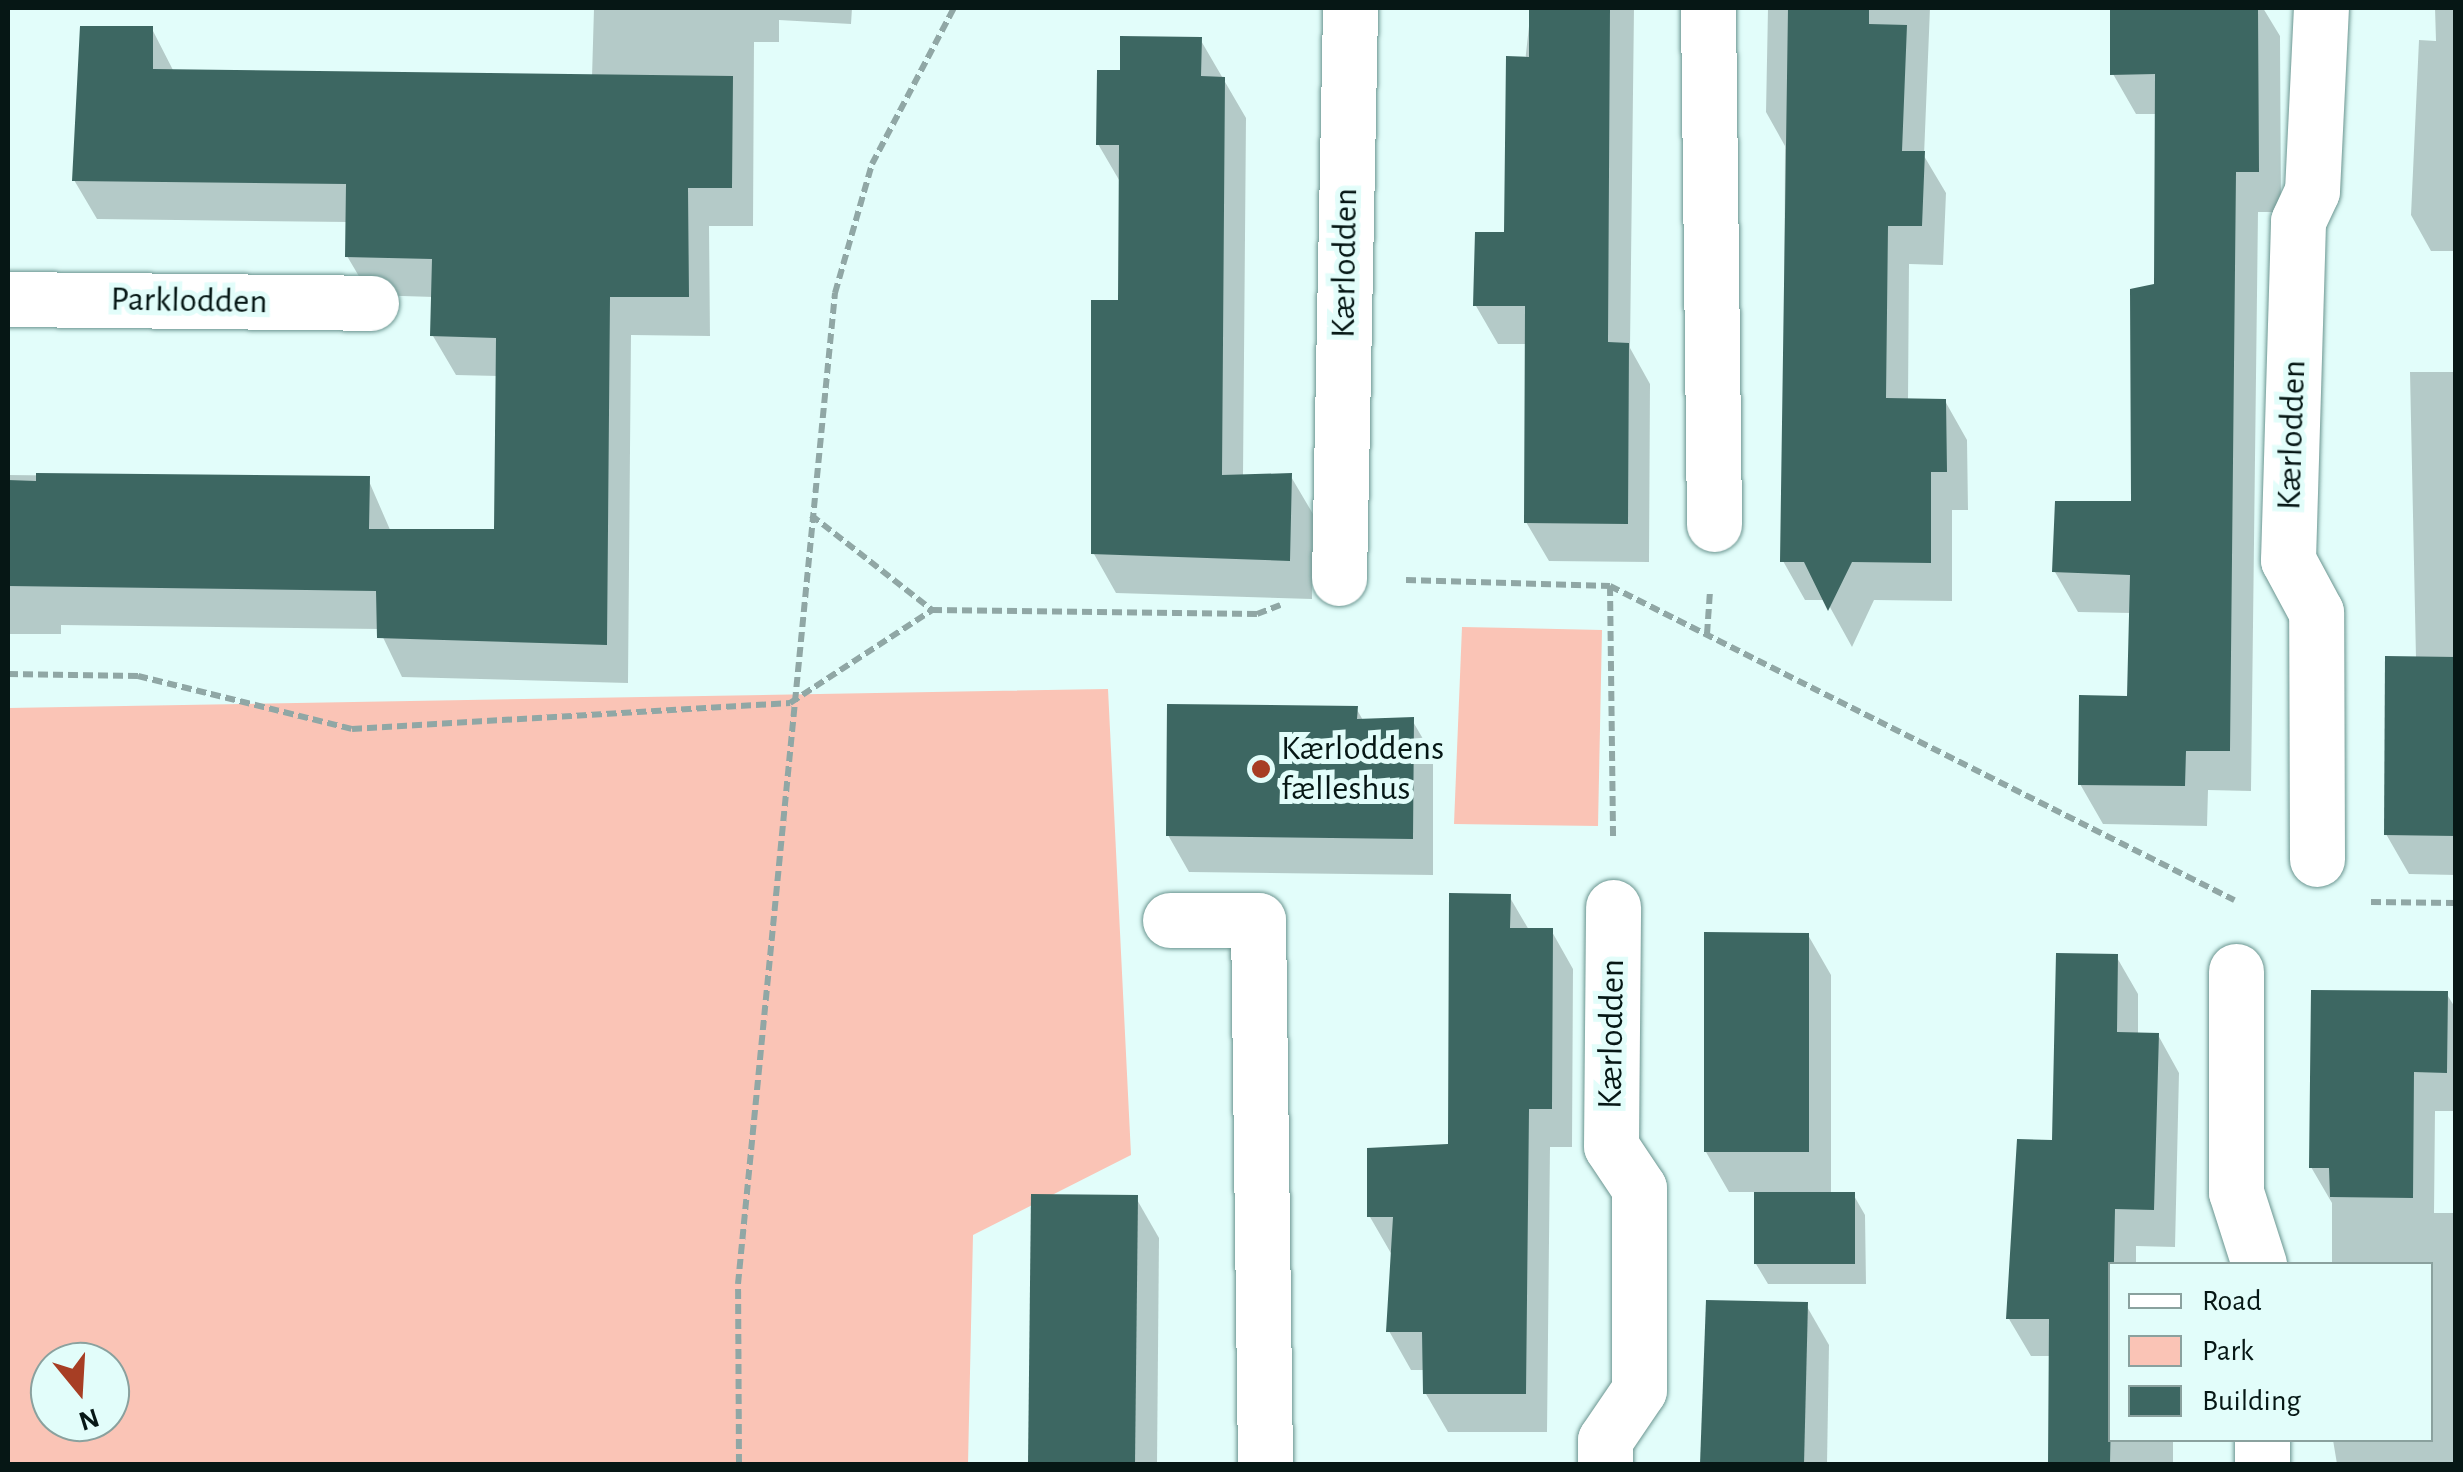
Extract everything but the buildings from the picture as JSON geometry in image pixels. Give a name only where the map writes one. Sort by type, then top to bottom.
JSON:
[{"type":"street","name":"Kærlodden","points":[[1339,578],[1350,8]]},
{"type":"street","points":[[1708,8],[1714,524]]},
{"type":"street","name":"Kærlodden","points":[[2316,859],[2316,612],[2288,560],[2298,220],[2312,192],[2321,8]]},
{"type":"street","name":"Parklodden","points":[[8,299],[371,302]]},
{"type":"street","name":"Kærlodden","points":[[1605,1464],[1605,1440],[1639,1390],[1639,1188],[1611,1146],[1613,907]]},
{"type":"street","points":[[1170,920],[1258,920],[1265,1464]]},
{"type":"street","points":[[2236,971],[2236,1192],[2258,1262]]},
{"type":"path","points":[[739,1464],[738,1284],[790,702],[835,293],[872,164],[954,8]]},
{"type":"path","points":[[811,515],[932,610]]},
{"type":"path","points":[[8,674],[138,676],[352,729],[790,702],[932,610],[1257,614],[1339,578],[1610,586],[2251,901]]},
{"type":"path","name":"Kærlodden","points":[[1610,586],[1613,907]]},
{"type":"path","points":[[2356,902],[2456,904]]},
{"type":"green space","points":[[1462,627],[1602,630],[1598,826],[1454,824]]},
{"type":"green space","points":[[1108,689],[1131,1155],[973,1235],[968,1464],[8,1464],[8,708]]},
{"type":"place","name":"Kærloddens fælleshus","points":[[1261,769]]}]
